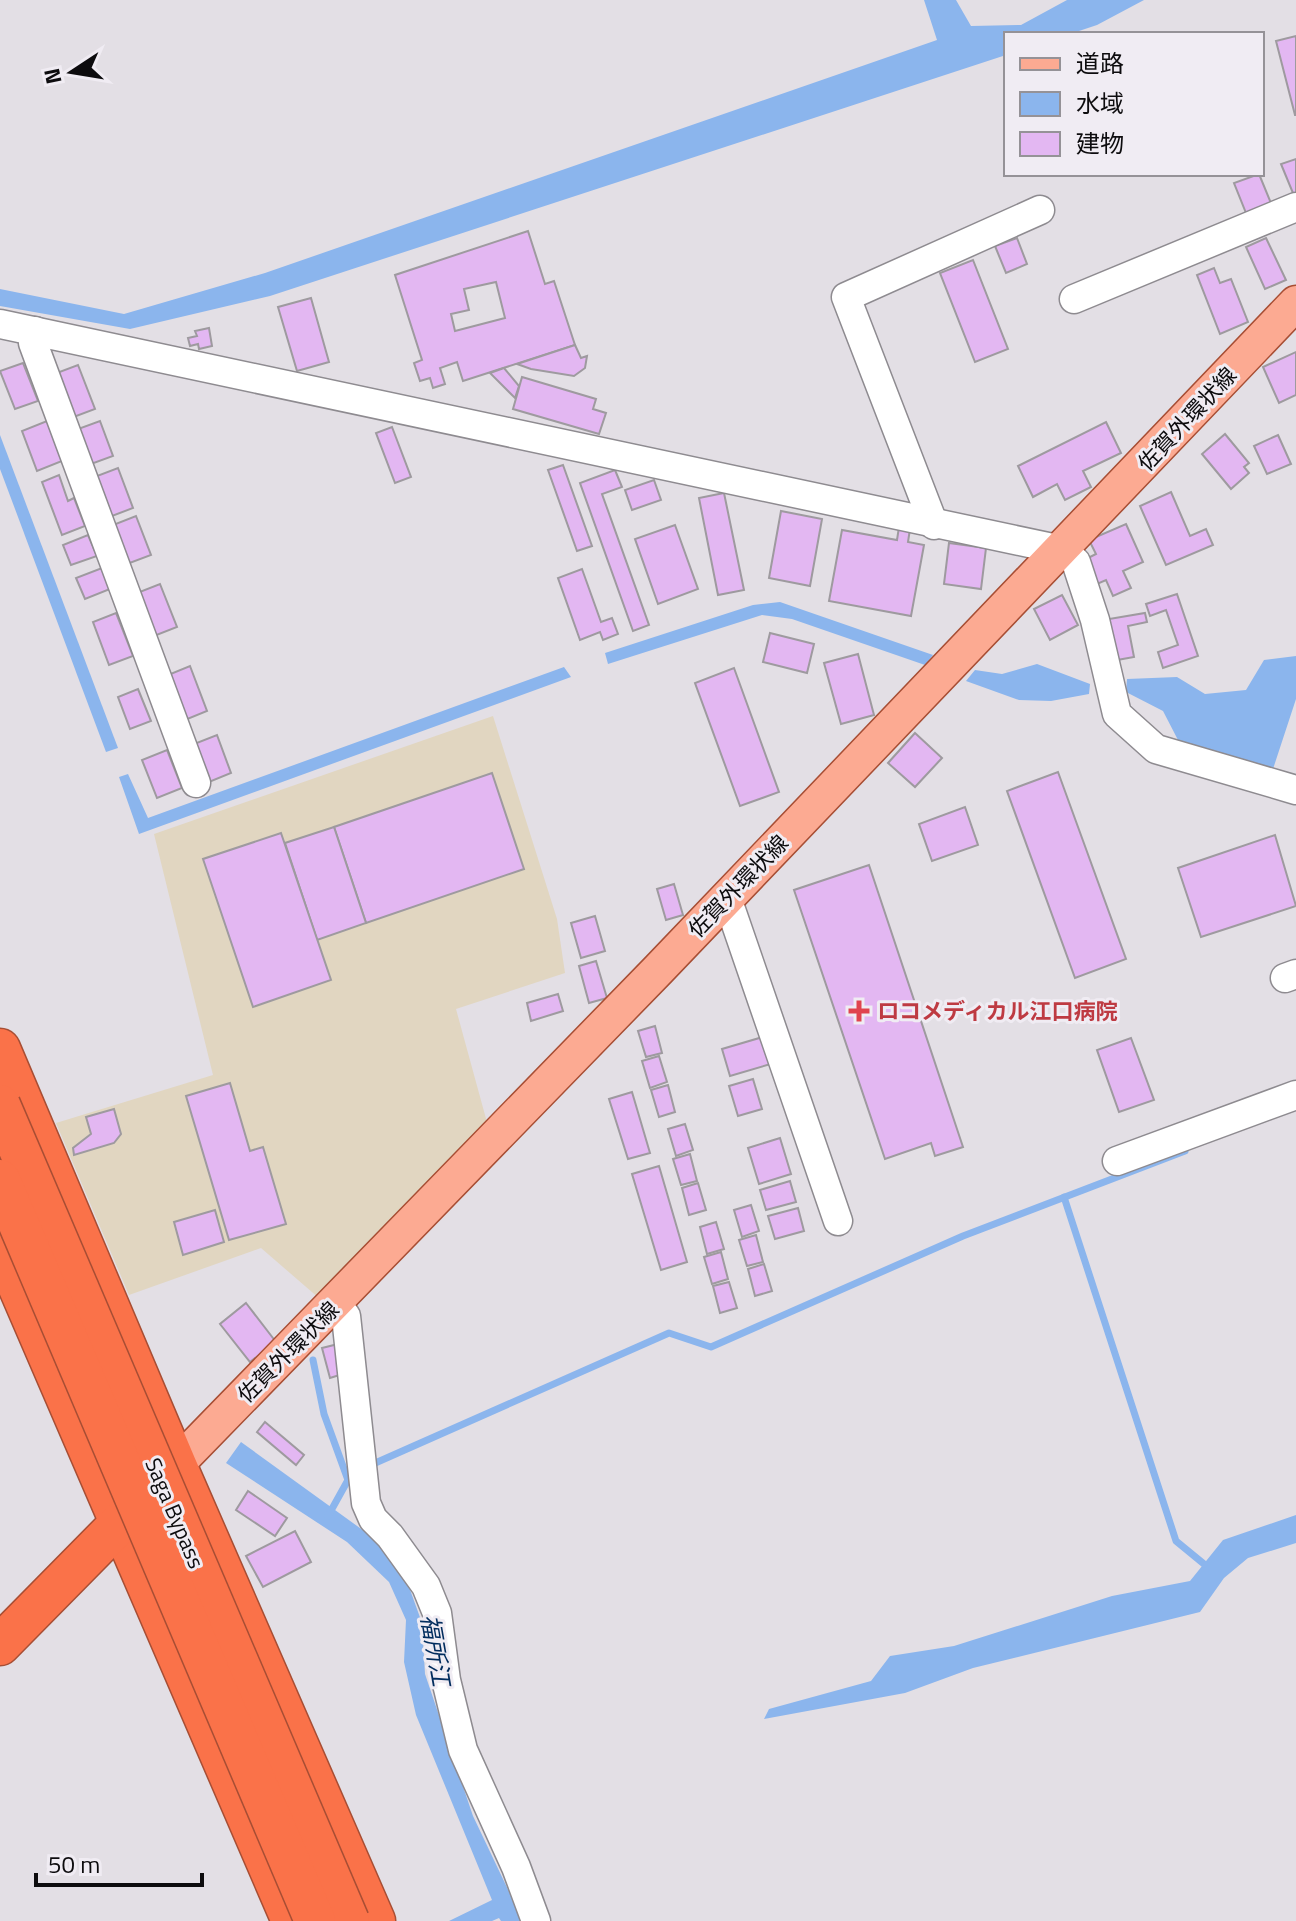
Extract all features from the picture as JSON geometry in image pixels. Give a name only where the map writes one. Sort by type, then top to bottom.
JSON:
[{"type":"highway","points":[[0,1049],[176,1465],[375,1921]]},
{"type":"highway","name":"Saga Bypass","points":[[0,1105],[349,1921]]},
{"type":"highway","name":"Saga Bypass","points":[[0,1180],[315,1921]]},
{"type":"highway","points":[[0,1244],[292,1921]]},
{"type":"highway","points":[[0,1645],[176,1465]]},
{"type":"main road","name":"佐賀外環状線","points":[[176,1465],[727,898],[1296,304]]},
{"type":"street","points":[[1074,299],[1296,207]]},
{"type":"street","points":[[934,525],[846,297],[1040,210]]},
{"type":"street","points":[[0,324],[1062,550],[1076,562],[1117,714],[1156,749],[1296,790]]},
{"type":"street","points":[[35,331],[33,343],[196,783]]},
{"type":"street","points":[[727,898],[838,1221]]},
{"type":"street","points":[[1117,1161],[1296,1095]]},
{"type":"street","points":[[336,1303],[346,1316],[366,1503],[373,1519],[399,1546],[426,1586],[437,1613],[446,1680],[463,1750],[516,1867],[534,1920]]},
{"type":"shaded area","points":[[493,716],[557,919],[565,973],[456,1009],[488,1126],[423,1186],[320,1299],[261,1248],[129,1295],[56,1123],[213,1075],[154,834]]},
{"type":"water","points":[[924,0],[956,0],[971,26],[1021,25],[1067,0],[1144,0],[1097,25],[1076,32],[1004,32],[1004,56],[270,296],[130,329],[0,306],[0,289],[124,314],[265,273],[937,40]]},
{"type":"water","points":[[0,435],[118,748],[106,752],[0,469]]},
{"type":"water","points":[[780,602],[933,655],[925,665],[792,619],[762,615],[608,664],[605,653],[753,605]]},
{"type":"water","points":[[1296,656],[1296,699],[1273,769],[1178,740],[1163,711],[1126,692],[1127,679],[1177,677],[1205,694],[1246,690],[1264,660]]},
{"type":"water","points":[[1037,664],[1090,684],[1089,694],[1051,701],[1019,700],[966,681],[975,670],[1002,674]]},
{"type":"water","points":[[564,667],[571,677],[139,834],[119,777],[128,774],[148,818]]},
{"type":"water","points":[[241,1442],[382,1544],[408,1584],[422,1623],[425,1674],[473,1816],[523,1921],[501,1921],[499,1918],[492,1921],[449,1921],[492,1900],[416,1715],[404,1662],[406,1620],[389,1582],[347,1542],[226,1463]]},
{"type":"water","points":[[1296,1515],[1296,1543],[1248,1558],[1224,1578],[1200,1612],[973,1668],[905,1693],[764,1719],[769,1709],[871,1681],[890,1656],[954,1646],[1112,1596],[1190,1581],[1223,1540]]},
{"type":"building","points":[[1296,36],[1296,115],[1295,115],[1276,41]]},
{"type":"building","points":[[1296,159],[1296,197],[1295,198],[1281,164]]},
{"type":"building","points":[[1260,176],[1273,208],[1248,218],[1234,183]]},
{"type":"building","points":[[528,231],[545,284],[554,281],[575,345],[463,381],[457,362],[440,368],[445,384],[433,388],[430,378],[420,381],[414,363],[422,360],[395,275]],"holes":[[[496,282],[505,318],[455,331],[451,314],[469,310],[464,289]]]},
{"type":"building","points":[[1017,238],[1027,264],[1006,273],[995,246]]},
{"type":"building","points":[[1266,238],[1286,280],[1265,289],[1246,247]]},
{"type":"building","points":[[973,260],[1008,349],[975,362],[940,273]]},
{"type":"building","points":[[1214,268],[1220,283],[1231,279],[1248,322],[1220,334],[1197,275]]},
{"type":"building","points":[[311,298],[329,362],[297,371],[278,307]]},
{"type":"building","points":[[209,328],[212,346],[199,349],[198,344],[190,346],[188,338],[197,336],[195,331]]},
{"type":"building","points":[[575,345],[581,358],[587,356],[585,368],[574,376],[517,364]]},
{"type":"building","points":[[1296,352],[1296,395],[1279,403],[1263,367]]},
{"type":"building","points":[[23,363],[38,401],[15,409],[0,371]]},
{"type":"building","points":[[78,365],[95,409],[71,418],[54,374]]},
{"type":"building","points":[[504,368],[519,386],[515,398],[490,373]]},
{"type":"building","points":[[522,377],[596,399],[593,409],[606,413],[599,434],[513,409]]},
{"type":"building","points":[[47,421],[62,461],[37,471],[22,431]]},
{"type":"building","points":[[100,421],[113,456],[91,464],[78,429]]},
{"type":"building","points":[[1106,422],[1121,453],[1083,471],[1091,487],[1065,500],[1057,484],[1033,497],[1018,466]]},
{"type":"building","points":[[392,427],[411,477],[395,483],[376,433]]},
{"type":"building","points":[[1225,434],[1249,463],[1244,467],[1249,473],[1231,489],[1202,454]]},
{"type":"building","points":[[1278,435],[1291,464],[1267,474],[1254,446]]},
{"type":"building","points":[[563,465],[592,546],[577,551],[548,470]]},
{"type":"building","points":[[118,468],[133,508],[112,516],[97,476]]},
{"type":"building","points":[[615,470],[622,487],[602,494],[649,625],[633,631],[580,483]]},
{"type":"building","points":[[59,475],[68,501],[74,498],[85,526],[62,535],[42,482]]},
{"type":"building","points":[[654,480],[661,500],[632,510],[625,490]]},
{"type":"building","points":[[1171,492],[1190,536],[1206,529],[1213,545],[1166,565],[1140,506]]},
{"type":"building","points":[[724,493],[744,590],[718,595],[699,498]]},
{"type":"building","points":[[781,511],[822,519],[810,586],[769,578]]},
{"type":"building","points":[[136,516],[151,555],[127,564],[113,525]]},
{"type":"building","points":[[1126,524],[1143,562],[1123,571],[1131,588],[1113,596],[1106,580],[1097,584],[1086,559],[1096,554],[1089,540]]},
{"type":"building","points":[[675,525],[698,589],[658,604],[635,539]]},
{"type":"building","points":[[899,527],[910,529],[908,542],[924,545],[911,616],[829,601],[842,530],[897,540]]},
{"type":"building","points":[[88,535],[97,556],[71,565],[63,545]]},
{"type":"building","points":[[949,543],[986,548],[981,589],[944,584]]},
{"type":"building","points":[[102,568],[110,589],[85,599],[76,578]]},
{"type":"building","points":[[582,569],[601,622],[612,618],[618,634],[603,640],[600,632],[580,640],[558,578]]},
{"type":"building","points":[[160,584],[177,627],[154,636],[137,593]]},
{"type":"building","points":[[1177,594],[1198,656],[1163,668],[1158,652],[1178,645],[1166,610],[1150,616],[1146,604]]},
{"type":"building","points":[[1062,595],[1078,625],[1050,640],[1034,609]]},
{"type":"building","points":[[116,613],[133,656],[109,665],[93,622]]},
{"type":"building","points":[[1145,613],[1147,622],[1128,626],[1134,657],[1117,660],[1109,619]]},
{"type":"building","points":[[770,633],[814,644],[807,673],[763,662]]},
{"type":"building","points":[[858,654],[874,715],[841,724],[824,663]]},
{"type":"building","points":[[190,666],[207,711],[185,720],[168,675]]},
{"type":"building","points":[[734,668],[779,792],[740,806],[695,683]]},
{"type":"building","points":[[138,689],[151,721],[130,729],[118,697]]},
{"type":"building","points":[[915,733],[942,758],[915,787],[888,763]]},
{"type":"building","points":[[217,735],[231,773],[209,782],[194,744]]},
{"type":"building","points":[[167,750],[182,788],[157,798],[142,760]]},
{"type":"building","points":[[1058,772],[1126,959],[1075,978],[1007,791]]},
{"type":"building","points":[[492,773],[524,869],[366,923],[334,827]]},
{"type":"building","points":[[965,807],[978,845],[932,861],[919,824]]},
{"type":"building","points":[[334,827],[366,923],[317,940],[285,843]]},
{"type":"building","points":[[281,833],[331,980],[253,1007],[203,859]]},
{"type":"building","points":[[1275,835],[1296,906],[1201,937],[1178,868]]},
{"type":"building","points":[[869,865],[963,1147],[935,1156],[931,1143],[885,1159],[794,890]]},
{"type":"building","points":[[674,884],[683,915],[666,920],[657,889]]},
{"type":"building","points":[[595,916],[605,951],[581,958],[571,923]]},
{"type":"building","points":[[596,961],[607,998],[589,1003],[579,966]]},
{"type":"building","points":[[558,994],[563,1011],[531,1021],[527,1003]]},
{"type":"building","points":[[655,1026],[662,1053],[646,1057],[638,1031]]},
{"type":"building","points":[[766,1036],[774,1063],[730,1076],[722,1049]]},
{"type":"building","points":[[1131,1038],[1154,1100],[1119,1112],[1097,1050]]},
{"type":"building","points":[[659,1056],[667,1082],[650,1088],[642,1061]]},
{"type":"building","points":[[753,1079],[762,1109],[738,1116],[729,1086]]},
{"type":"building","points":[[230,1083],[250,1151],[263,1147],[286,1224],[229,1240],[186,1096]]},
{"type":"building","points":[[668,1085],[675,1112],[659,1117],[651,1090]]},
{"type":"building","points":[[632,1092],[650,1153],[628,1159],[609,1099]]},
{"type":"building","points":[[114,1109],[121,1134],[114,1143],[74,1155],[73,1148],[91,1134],[86,1117]]},
{"type":"building","points":[[685,1124],[693,1150],[676,1156],[668,1129]]},
{"type":"building","points":[[780,1138],[791,1174],[759,1184],[748,1148]]},
{"type":"building","points":[[690,1154],[697,1181],[681,1185],[673,1159]]},
{"type":"building","points":[[659,1166],[687,1262],[661,1270],[632,1174]]},
{"type":"building","points":[[790,1181],[796,1202],[766,1210],[760,1190]]},
{"type":"building","points":[[698,1183],[706,1210],[689,1215],[682,1188]]},
{"type":"building","points":[[751,1205],[759,1231],[742,1237],[734,1210]]},
{"type":"building","points":[[798,1208],[804,1231],[775,1239],[768,1216]]},
{"type":"building","points":[[215,1210],[224,1242],[183,1255],[174,1222]]},
{"type":"building","points":[[716,1222],[724,1249],[707,1254],[700,1227]]},
{"type":"building","points":[[756,1235],[763,1262],[747,1266],[739,1240]]},
{"type":"building","points":[[721,1252],[728,1279],[712,1284],[704,1257]]},
{"type":"building","points":[[764,1264],[772,1291],[755,1296],[748,1269]]},
{"type":"building","points":[[729,1282],[737,1308],[720,1313],[713,1286]]},
{"type":"building","points":[[246,1303],[276,1342],[250,1362],[220,1324]]},
{"type":"building","points":[[338,1344],[346,1373],[330,1378],[322,1348]]},
{"type":"building","points":[[265,1422],[304,1455],[296,1465],[257,1432]]},
{"type":"building","points":[[248,1491],[287,1518],[275,1536],[236,1510]]},
{"type":"building","points":[[295,1531],[311,1562],[263,1587],[246,1556]]},
{"type":"waterway","points":[[373,1464],[669,1333],[711,1347],[963,1236],[1185,1151]]},
{"type":"waterway","points":[[1064,1197],[1176,1541],[1204,1564]]},
{"type":"waterway","points":[[313,1360],[324,1414],[348,1480],[328,1516]]},
{"type":"place","name":"ロコメディカル江口病院","points":[[859,1011]]},
{"type":"water label","name":"福所江","points":[[436,1650]]}]
